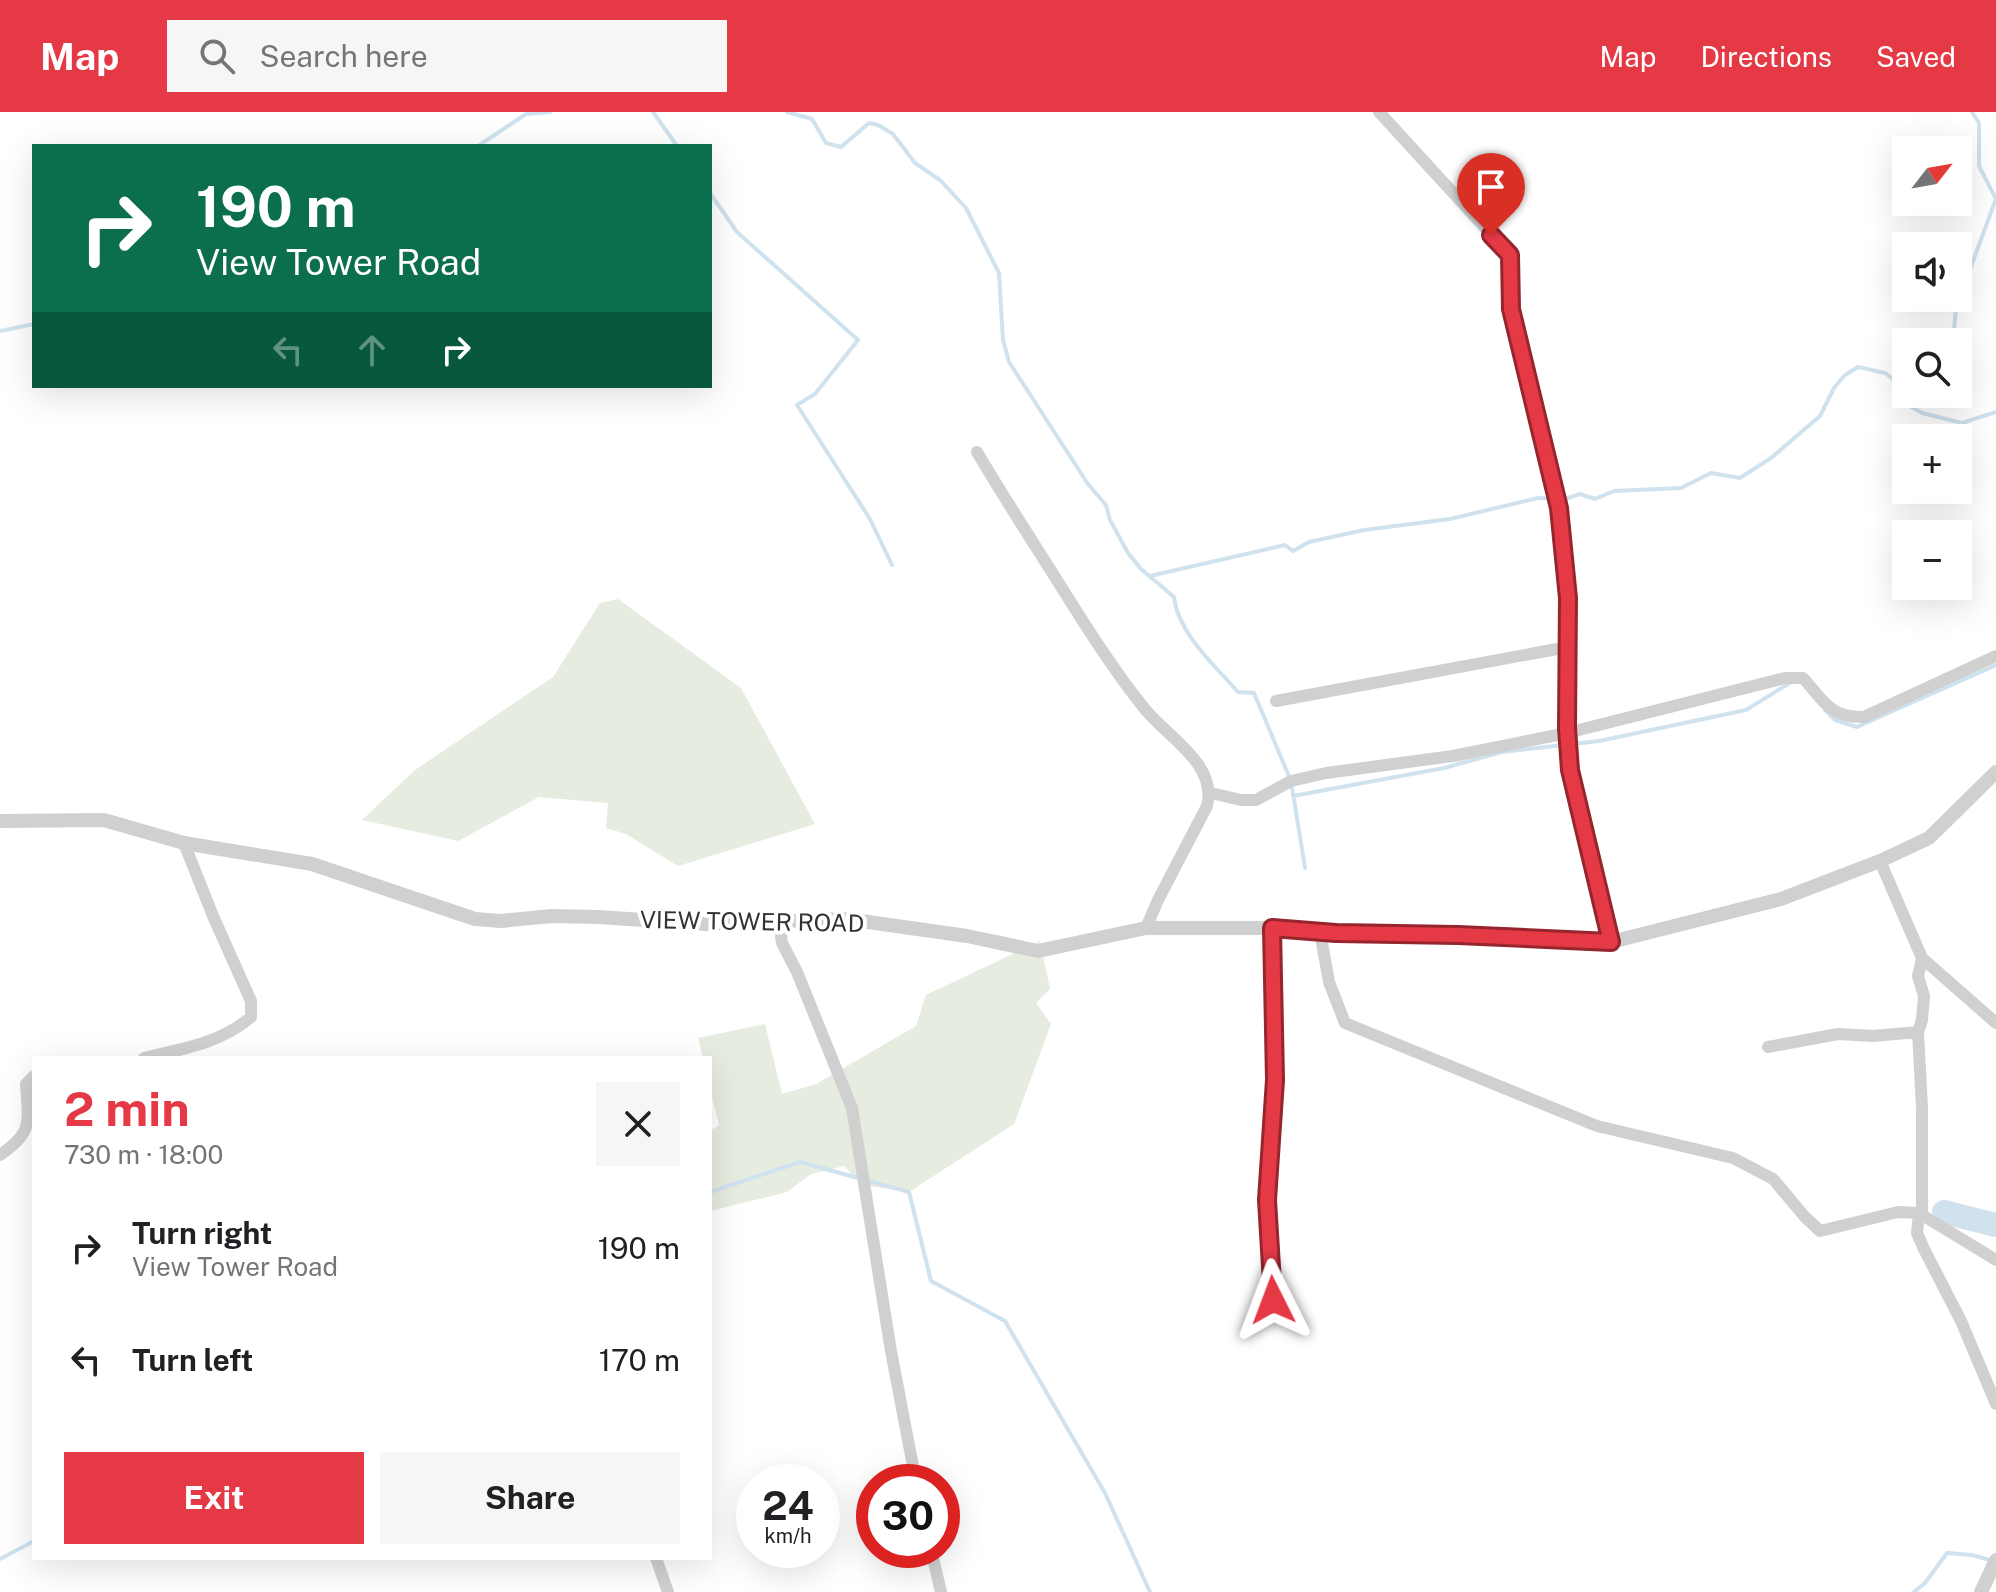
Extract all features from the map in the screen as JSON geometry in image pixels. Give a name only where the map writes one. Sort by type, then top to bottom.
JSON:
[{"type":"street","points":[[1379,112],[1510,255],[1511,309],[1559,508],[1568,598],[1567,733],[1570,770],[1611,942]]},
{"type":"street","points":[[977,452],[1100,649],[1148,713],[1188,753],[1208,782],[1211,793],[1207,806],[1146,928]]},
{"type":"street","points":[[1276,701],[1568,647]]},
{"type":"street","points":[[1211,793],[1256,800],[1291,781],[1326,773],[1453,756],[1567,733],[1785,678],[1803,678],[1833,712],[1845,718],[1864,717],[1996,656]]},
{"type":"street","name":"VIEW TOWER ROAD","points":[[0,821],[104,820],[184,843],[312,864],[475,919],[501,921],[551,916],[705,924],[847,919],[967,936],[1038,951],[1146,928],[1272,928],[1611,942],[1781,899],[1880,861],[1929,838],[1996,772]]},
{"type":"street","points":[[152,1056],[203,1044],[236,1030],[251,1017],[251,1001],[184,843]]},
{"type":"street","points":[[1880,861],[1922,958],[1996,1023]]},
{"type":"street","points":[[779,922],[782,943],[797,972],[852,1108],[913,1464]]},
{"type":"street","points":[[1272,928],[1275,1080],[1267,1200],[1273,1300]]},
{"type":"street","points":[[1320,932],[1329,982],[1345,1023],[1597,1126],[1733,1158],[1773,1179],[1820,1231],[1898,1212],[1919,1213],[1996,1260]]},
{"type":"street","points":[[1922,958],[1918,976],[1924,996],[1918,1032],[1922,1209],[1917,1233],[1961,1321],[1996,1404]]},
{"type":"street","points":[[1768,1047],[1838,1034],[1873,1036],[1918,1032]]},
{"type":"street","points":[[0,1155],[20,1141],[27,1127],[26,1084],[32,1078]]},
{"type":"street","points":[[657,1560],[668,1592]]},
{"type":"street","points":[[1981,1592],[1994,1565]]},
{"type":"street","points":[[935,1568],[941,1592]]},
{"type":"shaded area","points":[[618,599],[741,688],[815,824],[678,866],[626,834],[606,828],[608,803],[539,797],[458,841],[362,820],[415,770],[553,677],[600,603]]},
{"type":"shaded area","points":[[1040,941],[1050,989],[1036,1003],[1051,1024],[1014,1124],[909,1192],[863,1185],[844,1166],[811,1174],[787,1192],[712,1211],[712,1130],[719,1125],[712,1096],[712,1056],[702,1056],[698,1038],[765,1024],[782,1094],[816,1084],[916,1026],[926,995]]},
{"type":"waterway","points":[[481,144],[526,114],[550,112]]},
{"type":"waterway","points":[[653,112],[676,144]]},
{"type":"waterway","points":[[787,112],[812,119],[826,143],[841,147],[869,123],[878,125],[893,134],[915,163],[940,180],[966,208],[999,273],[1003,340],[1009,362],[1088,484],[1106,505],[1110,520],[1128,553],[1141,569],[1174,597],[1182,623],[1209,660],[1238,692],[1254,693],[1291,781],[1305,868]]},
{"type":"waterway","points":[[1954,328],[1956,307],[1996,199],[1979,166],[1979,123],[1972,112]]},
{"type":"waterway","points":[[712,196],[737,232],[858,340],[815,394],[797,405],[870,519],[892,565]]},
{"type":"waterway","points":[[0,331],[32,324]]},
{"type":"waterway","points":[[1150,576],[1285,545],[1293,551],[1309,542],[1364,530],[1450,519],[1538,498],[1565,499],[1580,494],[1595,499],[1614,491],[1681,488],[1711,473],[1740,478],[1771,458],[1820,416],[1834,388],[1845,375],[1858,367],[1885,373],[1893,379],[1903,402],[1922,413],[1962,423],[1996,412]]},
{"type":"waterway","points":[[1825,710],[1835,720],[1857,727],[1996,665]]},
{"type":"waterway","points":[[1293,796],[1444,768],[1502,752],[1599,741],[1746,710],[1793,681]]},
{"type":"waterway","points":[[712,1191],[800,1162],[909,1192],[931,1281],[1005,1321],[1105,1493],[1150,1592]]},
{"type":"waterway","points":[[1944,1212],[1996,1225]]},
{"type":"waterway","points":[[0,1559],[32,1542]]},
{"type":"waterway","points":[[1914,1592],[1925,1583],[1947,1553],[1990,1560]]},
{"type":"route","points":[[1273,1300],[1267,1200],[1275,1080],[1272,928],[1611,942],[1570,770],[1567,728],[1568,598],[1559,508],[1511,309],[1510,255],[1491,235]]}]
